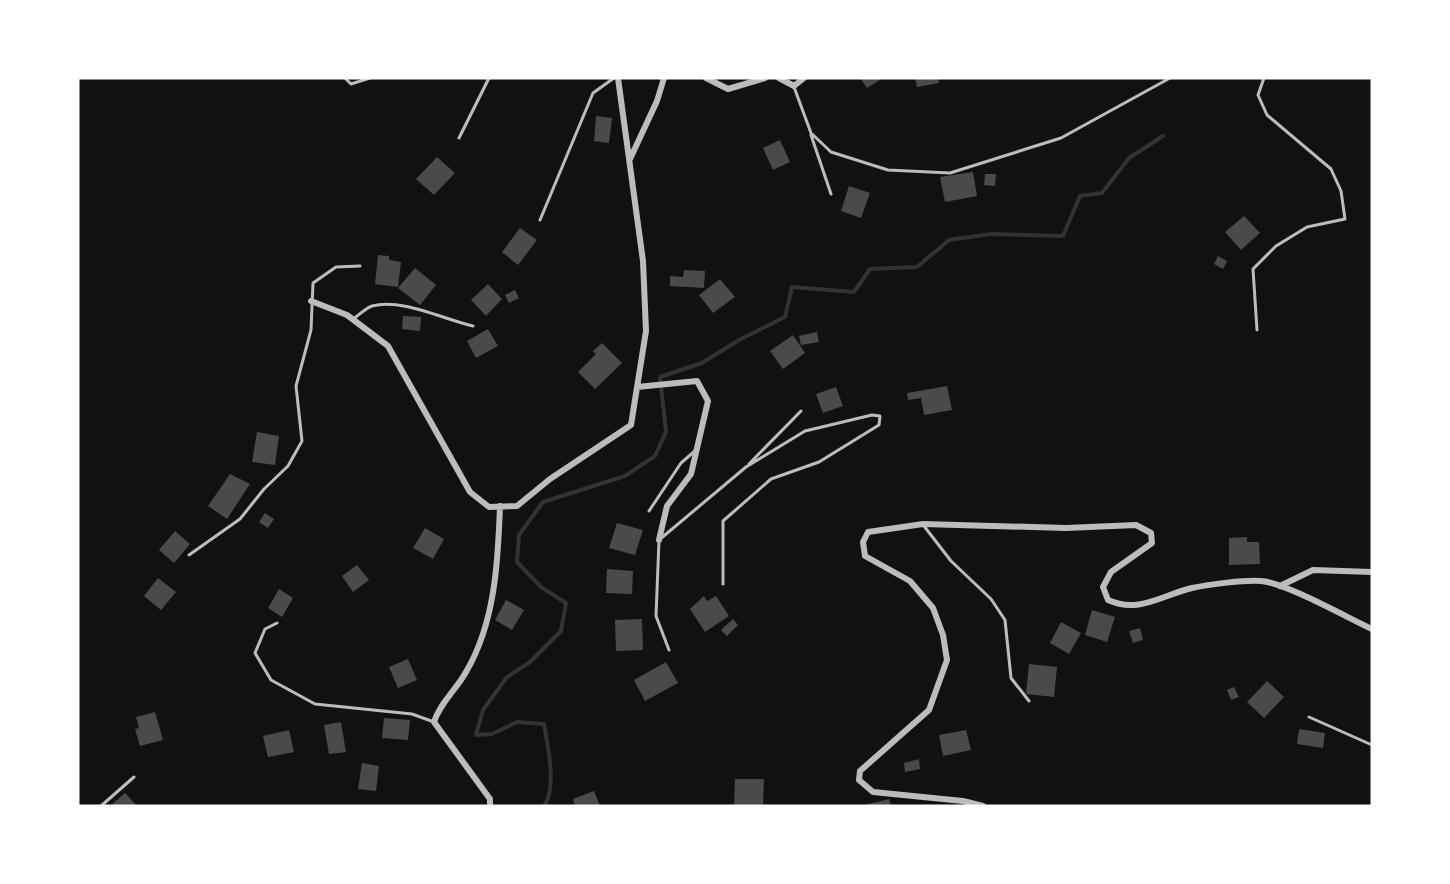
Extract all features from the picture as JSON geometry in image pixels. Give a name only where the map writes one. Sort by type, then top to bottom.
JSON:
[{"type":"street","points":[[311,301],[351,320],[388,346],[470,492],[489,507],[517,506],[550,479],[631,425],[646,331],[644,261],[616,78]]},
{"type":"street","points":[[630,159],[657,101],[664,78]]},
{"type":"street","points":[[706,78],[728,89],[765,78]]},
{"type":"street","points":[[779,78],[794,86],[804,78]]},
{"type":"street","points":[[637,387],[697,381],[708,401],[691,474],[667,506],[659,540]]},
{"type":"street","points":[[490,806],[490,799],[434,722],[438,711],[466,672],[486,622],[498,564],[500,506]]},
{"type":"street","points":[[983,806],[963,801],[873,792],[859,780],[860,771],[929,710],[947,660],[943,635],[933,608],[910,581],[865,556],[863,542],[868,532],[923,524],[1066,528],[1136,525],[1151,533],[1152,543],[1111,572],[1103,588],[1108,600],[1122,606],[1143,605],[1192,588],[1262,581],[1280,586],[1372,629]]},
{"type":"street","points":[[1280,586],[1313,570],[1372,572]]},
{"type":"lane","points":[[345,78],[351,84],[370,78]]},
{"type":"lane","points":[[459,138],[489,78]]},
{"type":"lane","points":[[540,220],[593,93],[616,78]]},
{"type":"lane","points":[[811,133],[831,152],[888,170],[950,173],[1061,138],[1170,78]]},
{"type":"lane","points":[[1257,330],[1253,269],[1276,246],[1307,227],[1345,219],[1341,191],[1331,169],[1267,115],[1258,95],[1264,78]]},
{"type":"lane","points":[[794,86],[831,194]]},
{"type":"lane","points":[[189,555],[240,519],[264,489],[288,466],[302,441],[296,386],[311,330],[313,283],[336,267],[360,266]]},
{"type":"lane","points":[[351,320],[371,306],[397,303],[472,326]]},
{"type":"lane","points":[[669,650],[656,616],[659,540],[746,467],[801,411]]},
{"type":"lane","points":[[723,584],[723,521],[771,479],[819,462],[879,425],[879,416],[872,415],[805,431],[746,467]]},
{"type":"lane","points":[[649,510],[681,463],[697,449]]},
{"type":"lane","points":[[923,524],[951,561],[991,599],[1005,620],[1011,678],[1029,701]]},
{"type":"lane","points":[[277,623],[265,629],[255,653],[271,680],[315,704],[412,714],[434,722]]},
{"type":"lane","points":[[1309,717],[1372,745]]},
{"type":"lane","points":[[101,806],[134,777]]},
{"type":"building","points":[[860,78],[883,78],[867,88]]},
{"type":"building","points":[[915,78],[938,78],[939,83],[917,87]]},
{"type":"building","points":[[596,116],[612,118],[609,143],[594,141]]},
{"type":"building","points":[[780,140],[790,162],[773,170],[763,148]]},
{"type":"building","points":[[437,157],[455,173],[434,195],[416,179]]},
{"type":"building","points":[[973,172],[977,196],[945,202],[940,177]]},
{"type":"building","points":[[985,174],[996,174],[995,186],[984,185]]},
{"type":"building","points":[[849,186],[870,193],[861,218],[841,211]]},
{"type":"building","points":[[1244,216],[1260,233],[1241,250],[1225,232]]},
{"type":"building","points":[[520,228],[537,240],[518,265],[502,252]]},
{"type":"building","points":[[378,255],[389,256],[389,260],[401,262],[398,287],[375,284]]},
{"type":"building","points":[[1218,256],[1227,261],[1223,269],[1214,264]]},
{"type":"building","points":[[415,268],[436,285],[420,305],[398,288]]},
{"type":"building","points":[[684,270],[705,271],[704,288],[670,286],[670,276],[683,277]]},
{"type":"building","points":[[720,279],[735,297],[713,313],[699,295]]},
{"type":"building","points":[[488,284],[502,299],[486,316],[471,300]]},
{"type":"building","points":[[515,290],[519,298],[509,303],[505,295]]},
{"type":"building","points":[[403,316],[421,317],[420,331],[402,329]]},
{"type":"building","points":[[488,329],[498,346],[476,358],[467,341]]},
{"type":"building","points":[[817,332],[819,342],[801,345],[799,336]]},
{"type":"building","points":[[793,335],[805,353],[783,369],[770,351]]},
{"type":"building","points":[[602,343],[622,363],[595,389],[578,372],[596,354],[593,351]]},
{"type":"building","points":[[947,386],[952,410],[924,415],[921,398],[908,400],[907,393]]},
{"type":"building","points":[[836,387],[843,406],[823,413],[816,394]]},
{"type":"building","points":[[257,432],[279,436],[275,465],[252,462]]},
{"type":"building","points":[[230,474],[250,484],[227,519],[208,506]]},
{"type":"building","points":[[265,513],[274,519],[268,528],[259,522]]},
{"type":"building","points":[[617,523],[643,530],[635,555],[609,548]]},
{"type":"building","points":[[425,528],[444,539],[433,559],[413,548]]},
{"type":"building","points":[[175,531],[190,544],[174,563],[159,550]]},
{"type":"building","points":[[1247,537],[1247,542],[1259,542],[1260,564],[1229,565],[1229,538]]},
{"type":"building","points":[[357,565],[369,580],[353,592],[342,576]]},
{"type":"building","points":[[607,569],[633,571],[632,594],[606,593]]},
{"type":"building","points":[[158,578],[176,592],[161,610],[144,596]]},
{"type":"building","points":[[279,589],[293,598],[282,617],[268,608]]},
{"type":"building","points":[[704,596],[707,601],[716,596],[729,616],[705,632],[690,609]]},
{"type":"building","points":[[506,600],[524,610],[512,630],[495,620]]},
{"type":"building","points":[[1092,610],[1115,617],[1107,642],[1085,635]]},
{"type":"building","points":[[642,619],[643,650],[616,651],[615,620]]},
{"type":"building","points":[[733,619],[738,625],[727,636],[721,630]]},
{"type":"building","points":[[1061,622],[1081,633],[1069,654],[1050,643]]},
{"type":"building","points":[[1140,628],[1143,640],[1133,643],[1129,631]]},
{"type":"building","points":[[408,659],[417,680],[398,688],[389,667]]},
{"type":"building","points":[[666,662],[678,683],[645,701],[634,680]]},
{"type":"building","points":[[1029,664],[1057,667],[1054,697],[1026,694]]},
{"type":"building","points":[[1267,681],[1284,697],[1264,718],[1247,702]]},
{"type":"building","points":[[1234,687],[1239,697],[1231,700],[1227,690]]},
{"type":"building","points":[[155,712],[163,740],[140,746],[135,729],[139,728],[136,717]]},
{"type":"building","points":[[384,718],[410,720],[408,740],[382,738]]},
{"type":"building","points":[[341,722],[346,752],[329,754],[324,725]]},
{"type":"building","points":[[1299,729],[1325,733],[1323,748],[1297,744]]},
{"type":"building","points":[[289,730],[294,752],[268,757],[263,736]]},
{"type":"building","points":[[966,730],[971,750],[943,756],[939,735]]},
{"type":"building","points":[[919,759],[920,769],[905,772],[904,763]]},
{"type":"building","points":[[362,763],[379,766],[376,791],[358,789]]},
{"type":"building","points":[[735,779],[764,779],[763,806],[734,806]]},
{"type":"building","points":[[594,791],[600,806],[575,806],[573,799]]},
{"type":"building","points":[[125,793],[137,806],[110,806]]},
{"type":"building","points":[[889,799],[891,806],[864,806],[864,805]]},
{"type":"waterway","points":[[544,806],[548,798],[551,778],[544,724],[517,722],[492,734],[476,735],[483,710],[507,677],[530,662],[561,631],[566,603],[541,587],[517,562],[519,535],[543,502],[625,476],[655,456],[666,432],[660,377],[702,363],[739,340],[785,317],[792,287],[854,292],[870,269],[917,267],[949,240],[991,234],[1063,236],[1080,196],[1102,193],[1129,158],[1163,136]]}]
